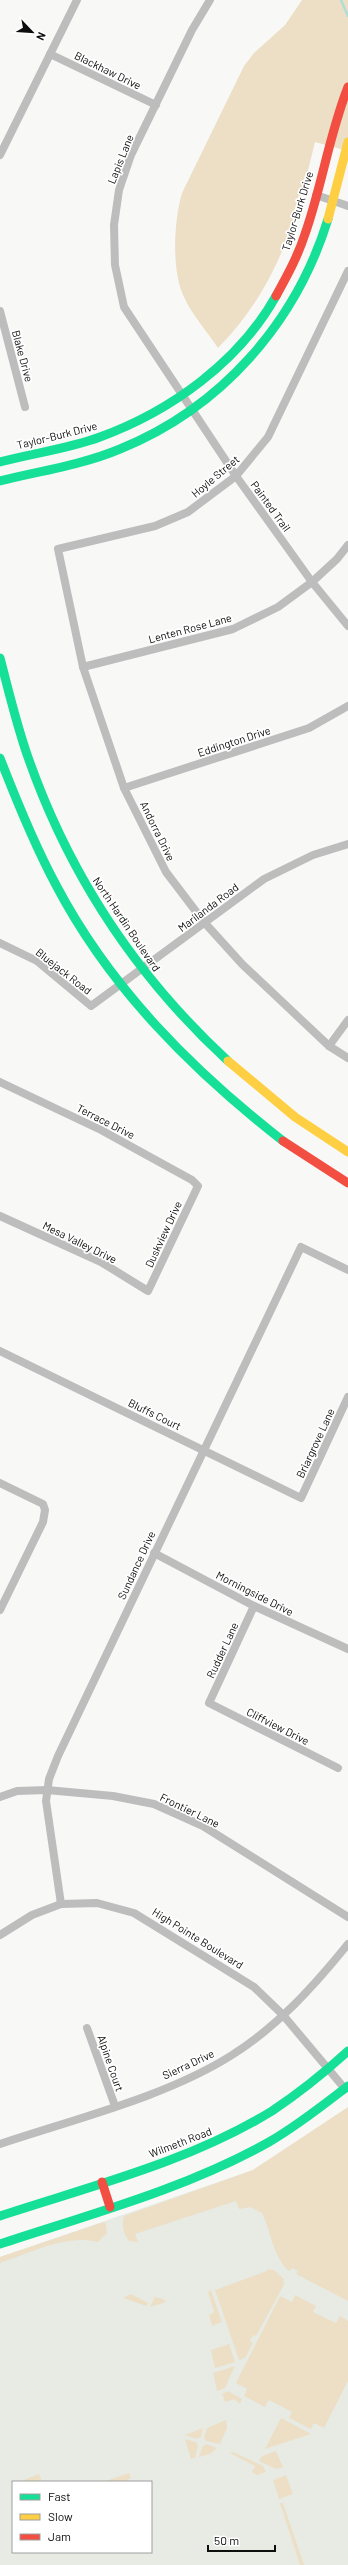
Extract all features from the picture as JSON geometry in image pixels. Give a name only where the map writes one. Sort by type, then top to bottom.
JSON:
[{"type":"main road","name":"Taylor-Burk Drive","points":[[0,462],[99,438],[148,417],[182,395],[242,343],[272,303],[298,252],[316,195],[330,141],[348,87]]},
{"type":"main road","points":[[0,481],[118,450],[151,435],[192,410],[219,389],[243,366],[282,317],[315,257],[347,145]]},
{"type":"main road","name":"North Hardin Boulevard","points":[[0,658],[21,737],[51,817],[101,910],[143,971],[182,1016],[227,1062],[293,1115],[348,1152]]},
{"type":"main road","points":[[0,758],[29,832],[53,880],[81,927],[122,985],[174,1047],[226,1096],[274,1135],[348,1183]]},
{"type":"main road","name":"Wilmeth Road","points":[[0,2216],[188,2153],[226,2137],[280,2106],[329,2069],[348,2051]]},
{"type":"main road","points":[[0,2244],[110,2206],[180,2184],[241,2158],[293,2129],[347,2087]]},
{"type":"main road","points":[[102,2182],[110,2206]]},
{"type":"street","points":[[0,155],[77,0]]},
{"type":"street","name":"Lapis Lane","points":[[182,395],[124,307],[115,265],[114,225],[119,190],[131,156],[192,30],[210,0]]},
{"type":"street","name":"Blackhaw Drive","points":[[50,54],[156,105]]},
{"type":"street","points":[[316,195],[348,206]]},
{"type":"street","name":"Hoyle Street","points":[[58,549],[155,526],[188,512],[236,476],[268,437],[348,271]]},
{"type":"street","name":"Blake Drive","points":[[0,311],[25,407]]},
{"type":"street","name":"Painted Trail","points":[[182,395],[236,476],[312,582],[348,626]]},
{"type":"street","name":"Lenten Rose Lane","points":[[83,667],[233,629],[278,607],[312,582],[337,559],[348,545]]},
{"type":"street","name":"Andorra Drive","points":[[58,549],[83,667],[124,788],[166,872],[204,922],[242,964],[329,1046],[348,1058]]},
{"type":"street","name":"Eddington Drive","points":[[124,788],[308,728],[348,706]]},
{"type":"street","name":"Marilanda Road","points":[[91,1006],[143,971],[204,922],[264,879],[313,855],[348,844]]},
{"type":"street","name":"Bluejack Road","points":[[0,943],[37,961],[91,1006]]},
{"type":"street","points":[[329,1046],[348,1020]]},
{"type":"street","name":"Terrace Drive","points":[[0,1082],[101,1130],[192,1180],[198,1186]]},
{"type":"street","name":"Duskview Drive","points":[[148,1291],[198,1186]]},
{"type":"street","name":"Mesa Valley Drive","points":[[0,1216],[101,1262],[148,1291]]},
{"type":"street","name":"Sundance Drive","points":[[61,1904],[48,1821],[47,1790],[58,1756],[301,1247],[348,1270]]},
{"type":"street","name":"Bluffs Court","points":[[0,1351],[301,1498]]},
{"type":"street","name":"Briargrove Lane","points":[[301,1498],[348,1397]]},
{"type":"street","points":[[0,1483],[43,1504],[45,1510],[43,1522],[0,1610]]},
{"type":"street","name":"Morningside Drive","points":[[154,1553],[254,1606],[348,1649]]},
{"type":"street","name":"Rudder Lane","points":[[209,1703],[254,1606]]},
{"type":"street","name":"Cliffview Drive","points":[[209,1703],[338,1768]]},
{"type":"street","name":"Frontier Lane","points":[[0,1797],[17,1791],[47,1790],[113,1796],[154,1804],[203,1826],[348,1917]]},
{"type":"street","name":"High Pointe Boulevard","points":[[0,1935],[32,1915],[61,1904],[97,1903],[134,1913],[246,1981],[263,1994],[329,2069],[347,2087]]},
{"type":"street","name":"Sierra Drive","points":[[0,2144],[115,2106],[186,2079],[214,2065],[244,2047],[283,2015],[312,1988],[348,1944]]},
{"type":"street","name":"Alpine Court","points":[[87,2028],[115,2106]]},
{"type":"shaded area","points":[[302,0],[348,0],[348,151],[315,142],[292,227],[270,278],[238,325],[218,348],[191,310],[180,286],[177,274],[175,245],[179,204],[182,193],[244,66],[254,53],[285,25]]},
{"type":"shaded area","points":[[348,2107],[348,2301],[296,2274],[298,2271],[293,2268],[289,2271],[279,2259],[262,2213],[250,2207],[239,2209],[236,2201],[135,2234],[138,2242],[129,2241],[127,2238],[123,2226],[124,2216],[253,2170]]},
{"type":"shaded area","points":[[348,2108],[348,2565],[0,2565],[0,2257],[253,2170]]},
{"type":"shaded area","points":[[104,2222],[106,2224],[107,2233],[98,2242],[73,2240],[61,2242],[0,2263],[0,2257]]},
{"type":"shaded area","points":[[267,2269],[274,2270],[284,2279],[283,2282],[285,2283],[256,2336],[253,2335],[250,2341],[253,2343],[245,2358],[239,2360],[215,2290],[267,2271]]},
{"type":"shaded area","points":[[211,2290],[222,2322],[212,2326],[209,2315],[214,2312],[208,2292]]},
{"type":"shaded area","points":[[131,2294],[148,2303],[146,2306],[123,2298]]},
{"type":"shaded area","points":[[295,2295],[316,2306],[313,2312],[336,2323],[340,2316],[348,2321],[348,2381],[324,2428],[314,2423],[311,2429],[289,2418],[292,2412],[269,2400],[265,2407],[244,2396],[247,2389],[236,2383],[280,2296],[292,2302]]},
{"type":"shaded area","points":[[155,2297],[163,2299],[166,2302],[150,2307]]},
{"type":"shaded area","points":[[229,2344],[235,2362],[215,2368],[211,2350]]},
{"type":"shaded area","points":[[235,2366],[225,2388],[217,2391],[213,2373]]},
{"type":"shaded area","points":[[228,2391],[242,2399],[240,2404],[234,2399],[225,2402],[222,2394]]},
{"type":"shaded area","points":[[281,2418],[311,2434],[265,2449]]},
{"type":"shaded area","points":[[226,2420],[227,2428],[220,2444],[206,2441],[204,2437],[207,2428]]},
{"type":"shaded area","points":[[203,2428],[201,2437],[197,2439],[185,2435]]},
{"type":"shaded area","points":[[185,2439],[196,2442],[198,2446],[195,2458],[191,2459]]},
{"type":"shaded area","points":[[206,2444],[217,2448],[210,2454],[199,2457],[202,2447]]},
{"type":"shaded area","points":[[276,2451],[283,2467],[276,2469],[259,2461],[262,2456]]},
{"type":"shaded area","points":[[233,2452],[263,2466],[266,2472],[257,2475],[252,2472],[255,2466],[230,2453]]},
{"type":"shaded area","points":[[129,2473],[131,2478],[126,2481],[106,2481]]},
{"type":"shaded area","points":[[39,2474],[42,2481],[22,2481]]},
{"type":"shaded area","points":[[286,2475],[293,2494],[279,2499],[273,2480]]},
{"type":"shaded area","points":[[280,2503],[283,2503],[304,2565],[300,2565]]},
{"type":"waterway","points":[[341,0],[348,16]]},
{"type":"traffic: fast","points":[[0,481],[76,464],[106,455],[157,432],[191,410],[222,386],[250,358],[275,327],[296,293],[314,257],[328,219]]},
{"type":"traffic: fast","points":[[0,462],[76,445],[100,437],[152,413],[177,398],[201,382],[223,363],[261,320],[276,296]]},
{"type":"traffic: fast","points":[[0,658],[29,760],[46,803],[86,884],[110,923],[136,960],[195,1029],[228,1061]]},
{"type":"traffic: fast","points":[[0,758],[26,823],[48,870],[78,923],[101,958],[128,993],[185,1056],[249,1114],[283,1141]]},
{"type":"traffic: fast","points":[[0,2216],[139,2171],[207,2145],[272,2111],[292,2097],[348,2051]]},
{"type":"traffic: fast","points":[[0,2244],[103,2211],[204,2174],[237,2159],[279,2136],[309,2116],[348,2086]]},
{"type":"traffic: slow","points":[[328,219],[348,142]]},
{"type":"traffic: slow","points":[[228,1061],[295,1117],[348,1152]]},
{"type":"traffic: jam","points":[[276,296],[292,266],[311,216],[341,105],[348,87]]},
{"type":"traffic: jam","points":[[283,1141],[348,1183]]},
{"type":"traffic: jam","points":[[102,2182],[110,2207]]}]
